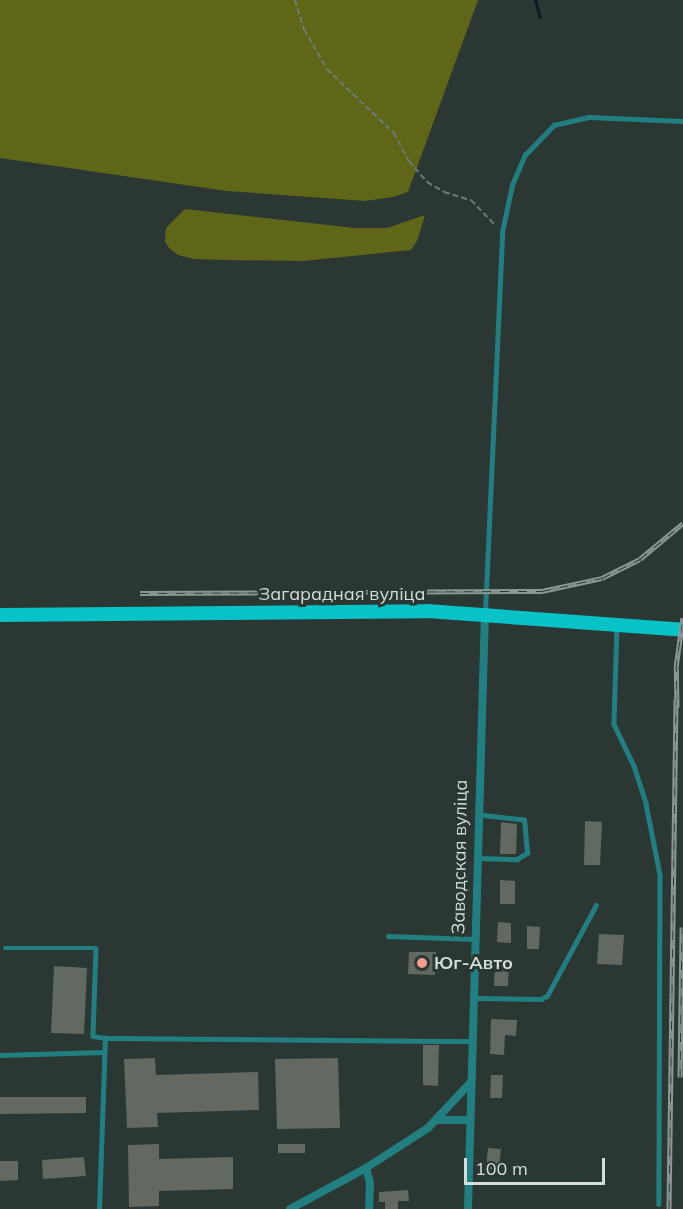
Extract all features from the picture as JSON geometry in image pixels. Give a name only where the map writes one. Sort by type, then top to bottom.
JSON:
[{"type":"main road","name":"Загарадная вуліца","points":[[0,615],[415,611],[484,613],[683,630]]},
{"type":"street","name":"Заводская вуліца","points":[[468,1209],[484,613]]},
{"type":"street","points":[[290,1209],[366,1168],[437,1120],[472,1081]]},
{"type":"street","points":[[437,1120],[470,1120]]},
{"type":"street","points":[[366,1168],[370,1183],[369,1209]]},
{"type":"lane","points":[[484,613],[502,232],[512,185],[525,155],[554,125],[589,117],[683,121]]},
{"type":"lane","points":[[617,623],[614,724],[634,766],[646,804],[660,875],[659,1204]]},
{"type":"lane","points":[[476,858],[517,859],[527,854],[524,820],[477,815]]},
{"type":"lane","points":[[473,998],[541,999],[547,996],[596,905]]},
{"type":"lane","points":[[388,936],[474,939]]},
{"type":"lane","points":[[5,948],[96,948],[93,1036],[105,1038],[472,1041]]},
{"type":"lane","points":[[99,1209],[105,1038]]},
{"type":"lane","points":[[0,1055],[104,1052]]},
{"type":"path","points":[[295,0],[304,29],[327,69],[393,133],[409,161],[427,182],[444,192],[471,200],[502,232]]},
{"type":"green space","points":[[0,0],[478,0],[408,192],[393,197],[365,201],[227,191],[0,158]]},
{"type":"green space","points":[[185,209],[355,228],[387,228],[425,215],[417,241],[411,250],[303,261],[226,260],[194,259],[178,255],[170,249],[165,242],[166,228]]},
{"type":"building","points":[[585,821],[602,822],[600,865],[584,865]]},
{"type":"building","points":[[501,822],[517,824],[516,854],[500,854]]},
{"type":"building","points":[[500,880],[515,881],[515,904],[500,904]]},
{"type":"building","points":[[498,922],[511,923],[511,943],[497,942]]},
{"type":"building","points":[[527,926],[540,927],[539,949],[527,949]]},
{"type":"building","points":[[599,934],[624,935],[622,965],[597,964]]},
{"type":"building","name":"Юг-Авто","points":[[409,952],[436,952],[435,975],[408,974]]},
{"type":"building","points":[[495,960],[509,960],[508,986],[494,986]]},
{"type":"building","points":[[54,966],[87,968],[84,1034],[51,1033]]},
{"type":"building","points":[[491,1019],[517,1020],[516,1036],[505,1035],[504,1055],[490,1054]]},
{"type":"building","points":[[423,1045],[439,1045],[438,1086],[423,1085]]},
{"type":"building","points":[[155,1058],[156,1075],[258,1072],[259,1110],[157,1113],[158,1127],[127,1128],[124,1059]]},
{"type":"building","points":[[338,1058],[340,1128],[277,1129],[275,1059]]},
{"type":"building","points":[[491,1075],[503,1075],[502,1098],[490,1098]]},
{"type":"building","points":[[0,1097],[86,1097],[86,1113],[0,1114]]},
{"type":"building","points":[[159,1144],[159,1159],[233,1157],[233,1189],[159,1191],[159,1206],[129,1207],[128,1145]]},
{"type":"building","points":[[278,1144],[305,1144],[305,1153],[278,1153]]},
{"type":"building","points":[[488,1148],[501,1149],[499,1170],[486,1169]]},
{"type":"building","points":[[84,1157],[86,1176],[43,1179],[42,1160]]},
{"type":"building","points":[[0,1161],[18,1161],[18,1180],[0,1181]]},
{"type":"building","points":[[408,1190],[409,1201],[398,1201],[398,1209],[385,1209],[385,1202],[379,1202],[379,1192]]},
{"type":"waterway","points":[[535,0],[540,17]]},
{"type":"railway","points":[[140,593],[542,591],[602,578],[640,559],[683,523]]},
{"type":"railway","points":[[677,707],[676,668],[683,617]]},
{"type":"railway","points":[[669,1209],[676,699]]},
{"type":"railway","points":[[680,1077],[682,927]]},
{"type":"place","name":"Юг-Авто","points":[[422,963]]}]
